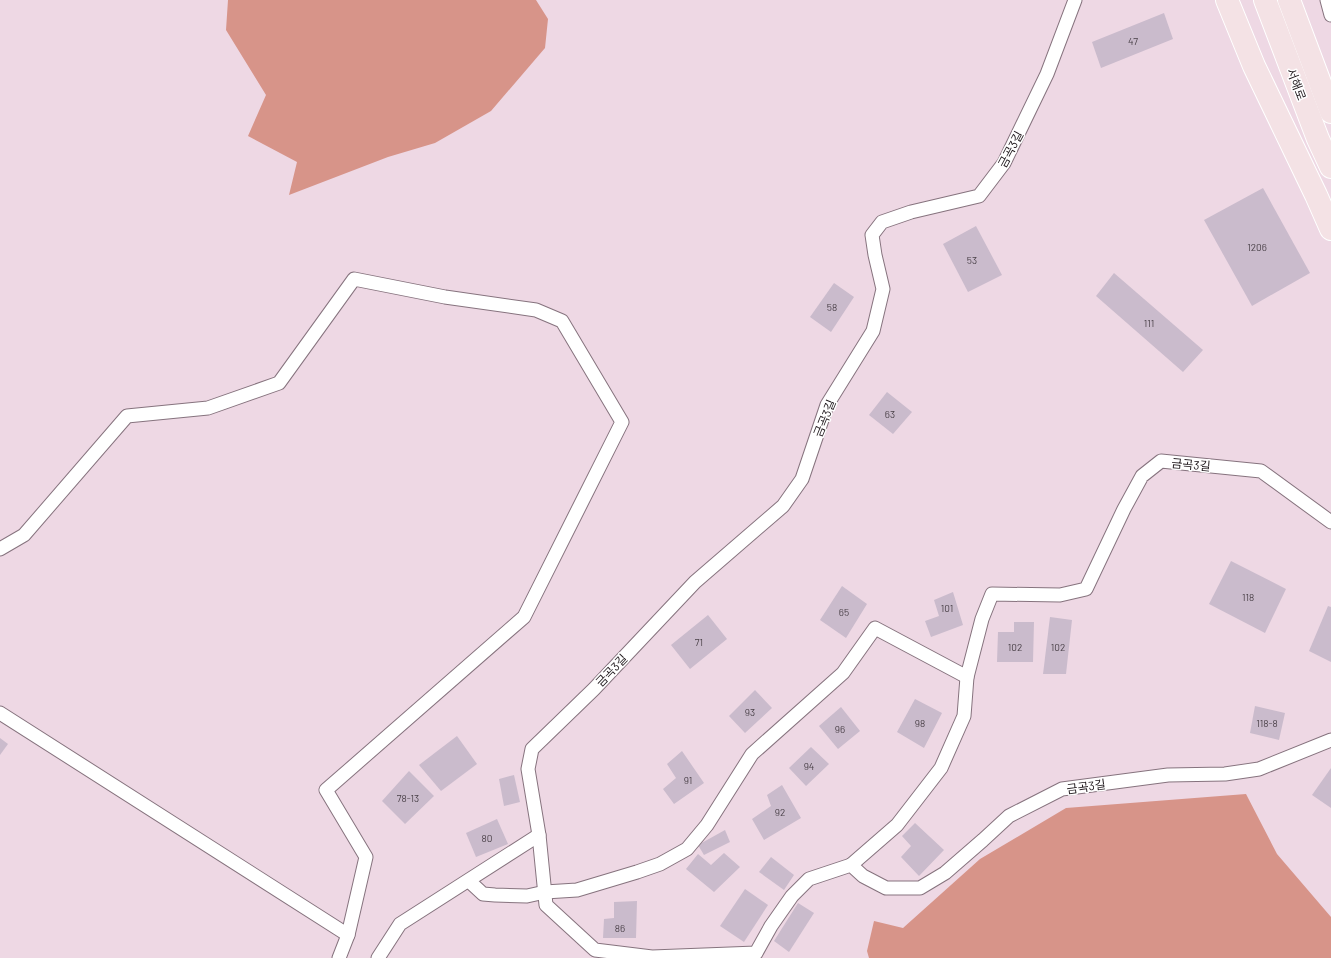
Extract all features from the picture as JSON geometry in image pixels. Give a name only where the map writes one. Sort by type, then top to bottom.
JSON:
[{"type":"main road","points":[[1227,0],[1254,66],[1331,229]]},
{"type":"main road","name":"서해로","points":[[1266,0],[1318,139],[1331,167]]},
{"type":"main road","name":"서해로","points":[[1289,0],[1329,106]]},
{"type":"lane","name":"금곡3길","points":[[1075,0],[1047,74],[1004,163],[979,196],[911,212],[882,222],[872,235],[883,289],[873,331],[827,405],[802,479],[783,506],[695,582],[594,688],[532,749],[528,769],[539,835],[546,905],[595,950],[652,958],[756,953],[771,926],[792,896],[809,879],[851,865],[897,825],[941,768],[964,716],[967,676],[982,619],[992,594],[1060,595],[1086,589],[1124,508],[1142,476],[1161,461],[1261,471],[1331,522]]},
{"type":"lane","points":[[1327,0],[1331,15]]},
{"type":"lane","points":[[1329,106],[1331,77]]},
{"type":"lane","points":[[0,549],[24,535],[127,416],[208,408],[279,383],[354,279],[445,297],[536,310],[562,321],[622,422],[524,617],[326,790],[366,857],[348,935],[339,958]]},
{"type":"lane","points":[[469,881],[483,894],[527,896],[545,892],[576,890],[660,864],[687,850],[707,825],[752,754],[843,673],[875,628],[967,676]]},
{"type":"lane","points":[[0,712],[348,935]]},
{"type":"lane","name":"금곡3길","points":[[851,865],[863,876],[886,888],[920,888],[945,874],[1009,816],[1062,788],[1168,775],[1225,774],[1259,769],[1331,740]]},
{"type":"lane","points":[[378,958],[400,924],[539,835]]},
{"type":"shaded area","points":[[228,0],[536,0],[548,19],[545,48],[491,111],[435,143],[388,157],[289,195],[297,162],[248,136],[266,95],[226,30]]},
{"type":"shaded area","points":[[1246,794],[1277,854],[1331,917],[1331,958],[869,958],[867,951],[874,921],[903,928],[980,859],[1066,808]]},
{"type":"building","points":[[1164,13],[1173,39],[1101,68],[1092,42]]},
{"type":"building","points":[[1263,188],[1310,273],[1252,306],[1204,220]]},
{"type":"building","points":[[976,226],[1002,275],[968,292],[943,244]]},
{"type":"building","points":[[1114,273],[1203,350],[1183,372],[1096,296]]},
{"type":"building","points":[[834,283],[854,297],[831,332],[810,317]]},
{"type":"building","points":[[887,392],[912,412],[893,434],[869,415]]},
{"type":"building","points":[[1231,561],[1286,589],[1265,633],[1209,604]]},
{"type":"building","points":[[842,586],[867,604],[846,638],[820,620]]},
{"type":"building","points":[[953,592],[963,625],[931,637],[925,621],[939,616],[934,600]]},
{"type":"building","points":[[1328,606],[1331,607],[1331,662],[1309,651]]},
{"type":"building","points":[[708,615],[727,639],[690,669],[671,645]]},
{"type":"building","points":[[1050,617],[1072,620],[1066,674],[1043,674]]},
{"type":"building","points":[[1014,622],[1034,622],[1033,662],[997,662],[998,632],[1014,632]]},
{"type":"building","points":[[755,690],[772,708],[745,733],[729,716]]},
{"type":"building","points":[[915,699],[942,713],[924,748],[897,732]]},
{"type":"building","points":[[1255,706],[1285,713],[1279,740],[1250,733]]},
{"type":"building","points":[[841,707],[860,731],[838,749],[819,726]]},
{"type":"building","points":[[457,736],[477,764],[441,791],[419,765]]},
{"type":"building","points":[[0,738],[8,744],[0,755]]},
{"type":"building","points":[[811,747],[829,764],[806,786],[789,768]]},
{"type":"building","points":[[682,751],[704,783],[674,804],[663,789],[676,778],[667,764]]},
{"type":"building","points":[[1331,768],[1331,808],[1312,795]]},
{"type":"building","points":[[409,771],[434,796],[405,824],[382,801]]},
{"type":"building","points":[[514,775],[520,802],[504,806],[499,779]]},
{"type":"building","points":[[782,785],[801,818],[764,840],[752,819],[771,806],[767,795]]},
{"type":"building","points":[[497,819],[508,844],[476,857],[466,833]]},
{"type":"building","points":[[915,823],[944,850],[919,876],[901,857],[911,846],[902,836]]},
{"type":"building","points":[[725,830],[730,842],[704,855],[698,845]]},
{"type":"building","points":[[724,853],[740,867],[714,892],[686,869],[698,854],[711,865]]},
{"type":"building","points":[[771,857],[794,875],[784,890],[759,872]]},
{"type":"building","points":[[745,889],[768,905],[744,942],[720,926]]},
{"type":"building","points":[[637,901],[636,938],[603,938],[604,919],[614,918],[614,902]]},
{"type":"building","points":[[798,903],[814,913],[789,952],[774,941]]}]
